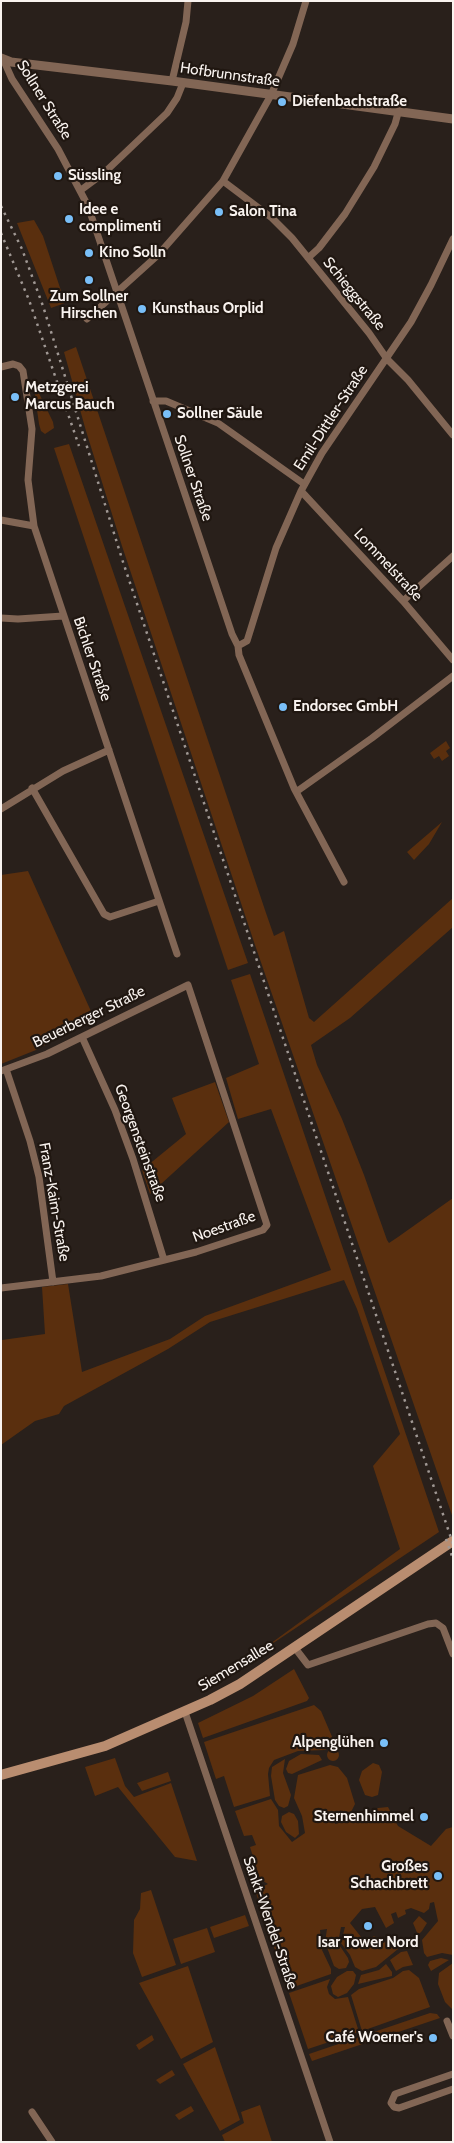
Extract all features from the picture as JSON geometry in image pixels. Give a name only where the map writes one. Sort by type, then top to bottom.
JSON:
[{"type":"main road","name":"Siemensallee","points":[[1,1775],[12,1770],[58,1760],[105,1746],[185,1712],[240,1684],[453,1541]]},
{"type":"main road","name":"Siemensallee","points":[[1,1769],[12,1770]]},
{"type":"street","points":[[172,81],[188,1]]},
{"type":"street","points":[[87,318],[118,292],[184,229],[222,181],[240,154],[271,95],[293,44],[306,1]]},
{"type":"street","name":"Hofbrunnstraße","points":[[2,59],[11,62],[183,82],[398,113],[453,118]]},
{"type":"street","name":"Sollner Straße","points":[[2,59],[12,79],[58,149],[80,190],[118,292],[153,401],[256,700],[296,792],[344,882]]},
{"type":"street","points":[[80,190],[104,173],[167,113],[177,98],[183,82]]},
{"type":"street","points":[[308,258],[319,248],[344,214],[374,167],[395,124],[398,113]]},
{"type":"street","name":"Schieggstraße","points":[[222,181],[272,218],[308,258],[387,359],[408,380],[453,436]]},
{"type":"street","name":"Emil-Dittler-Straße","points":[[238,646],[247,641],[276,548],[303,487],[322,453],[387,359],[432,285],[453,239]]},
{"type":"street","name":"Bichler Straße","points":[[1,367],[13,364],[19,366],[25,378],[32,429],[28,480],[34,526],[177,954]]},
{"type":"street","name":"Lommelstraße","points":[[153,401],[166,401],[218,423],[303,487],[453,660]]},
{"type":"street","points":[[1,520],[34,526]]},
{"type":"street","points":[[403,601],[453,556]]},
{"type":"street","points":[[1,618],[18,619],[63,616]]},
{"type":"street","points":[[296,792],[453,676]]},
{"type":"street","points":[[1,809],[32,788],[108,750]]},
{"type":"street","points":[[32,788],[104,914],[110,917],[159,901]]},
{"type":"street","name":"Beuerberger Straße","points":[[4,1070],[47,1054],[82,1038],[188,985]]},
{"type":"street","name":"Noestraße","points":[[1,1288],[101,1276],[164,1260],[263,1230],[267,1224],[188,985]]},
{"type":"street","name":"Georgensteinstraße","points":[[82,1038],[115,1110],[133,1159],[164,1260]]},
{"type":"street","name":"Franz-Kaim-Straße","points":[[4,1070],[25,1123],[39,1177],[54,1282]]},
{"type":"street","points":[[295,1648],[308,1665],[428,1624],[436,1623],[443,1628],[453,1654]]},
{"type":"street","name":"Sankt-Wendel-Straße","points":[[185,1712],[330,2142]]},
{"type":"street","points":[[447,2021],[453,2036]]},
{"type":"street","points":[[453,2074],[394,2094],[391,2103],[394,2107],[399,2108],[453,2089]]},
{"type":"street","points":[[32,2112],[52,2142]]},
{"type":"shaded area","points":[[34,220],[43,236],[65,303],[51,308],[17,223]]},
{"type":"shaded area","points":[[76,347],[266,913],[274,936],[284,931],[309,1018],[314,1022],[453,898],[453,927],[350,1018],[311,1045],[317,1065],[342,1119],[389,1243],[453,1198],[453,1518],[255,945],[122,546],[86,431],[64,352]]},
{"type":"shaded area","points":[[33,381],[53,422],[54,428],[45,434],[41,431],[39,424]]},
{"type":"shaded area","points":[[69,444],[248,963],[228,970],[54,448]]},
{"type":"shaded area","points":[[446,741],[450,748],[446,751],[449,756],[442,761],[439,756],[434,759],[430,753]]},
{"type":"shaded area","points":[[442,822],[429,844],[414,860],[407,852]]},
{"type":"shaded area","points":[[28,871],[94,1018],[36,1050],[1,1064],[1,875]]},
{"type":"shaded area","points":[[250,974],[439,1532],[248,1660],[400,1549],[373,1466],[400,1434],[357,1309],[344,1280],[210,1322],[168,1349],[64,1406],[59,1414],[35,1421],[1,1445],[1,1362],[2,1340],[45,1334],[42,1287],[68,1284],[82,1372],[170,1339],[205,1316],[331,1270],[271,1109],[238,1119],[226,1078],[259,1064],[231,980]]},
{"type":"shaded area","points":[[215,1082],[229,1122],[150,1194],[142,1170],[186,1134],[172,1098]]},
{"type":"shaded area","points":[[294,1669],[309,1698],[307,1701],[203,1738],[198,1723],[253,1696]]},
{"type":"shaded area","points":[[314,1705],[321,1711],[333,1739],[332,1744],[325,1750],[298,1751],[274,1760],[268,1774],[270,1796],[234,1807],[224,1776],[216,1779],[204,1742]]},
{"type":"shaded area","points":[[331,1749],[335,1749],[339,1755],[335,1761],[331,1761],[327,1757],[327,1753]]},
{"type":"shaded area","points":[[301,1754],[319,1755],[322,1760],[292,1774],[288,1773],[286,1769],[289,1761]]},
{"type":"shaded area","points":[[115,1758],[125,1786],[134,1797],[171,1783],[197,1861],[175,1857],[118,1787],[95,1796],[85,1767]]},
{"type":"shaded area","points":[[285,1759],[283,1773],[291,1795],[288,1806],[284,1808],[279,1806],[275,1800],[271,1776],[272,1767]]},
{"type":"shaded area","points":[[373,1763],[379,1765],[382,1772],[378,1795],[372,1797],[365,1795],[359,1780],[362,1771]]},
{"type":"shaded area","points":[[330,1765],[338,1767],[347,1778],[355,1804],[351,1812],[337,1811],[332,1816],[335,1824],[367,1815],[378,1808],[388,1807],[398,1826],[431,1846],[446,1829],[453,1827],[453,1955],[442,1953],[427,1957],[424,1953],[422,1940],[438,1921],[434,1902],[430,1903],[429,1909],[424,1913],[411,1908],[405,1910],[406,1914],[398,1918],[396,1912],[391,1914],[394,1923],[386,1928],[375,1907],[362,1909],[350,1923],[365,1942],[374,1936],[383,1941],[397,1943],[398,1949],[376,1967],[362,1971],[355,1967],[350,1955],[341,1943],[345,1927],[341,1927],[338,1943],[349,1962],[346,1968],[339,1969],[334,1966],[325,1942],[327,1929],[320,1930],[322,1950],[331,1969],[331,1974],[288,1989],[255,1890],[268,1884],[260,1879],[250,1847],[256,1845],[252,1835],[244,1836],[235,1811],[271,1799],[278,1810],[279,1826],[292,1842],[305,1833],[302,1816],[294,1798],[298,1775]]},
{"type":"shaded area","points":[[168,1772],[171,1781],[142,1791],[137,1783]]},
{"type":"shaded area","points":[[289,1812],[294,1814],[298,1821],[299,1834],[295,1838],[286,1832],[281,1822],[282,1816]]},
{"type":"shaded area","points":[[151,1890],[176,1965],[142,1977],[133,1953],[134,1920],[140,1909],[141,1893]]},
{"type":"shaded area","points":[[245,1915],[249,1926],[214,1938],[210,1927]]},
{"type":"shaded area","points":[[419,1916],[427,1923],[418,1935],[413,1923]]},
{"type":"shaded area","points":[[207,1928],[215,1952],[181,1964],[173,1939]]},
{"type":"shaded area","points":[[407,1951],[413,1965],[396,1971],[390,1960],[401,1952]]},
{"type":"shaded area","points":[[441,1958],[449,1960],[431,1971],[428,1965],[430,1961]]},
{"type":"shaded area","points":[[453,1963],[453,2010],[445,2002],[438,1984],[439,1973]]},
{"type":"shaded area","points":[[386,1964],[392,1972],[392,1976],[358,1984],[361,1975],[379,1970]]},
{"type":"shaded area","points":[[188,1966],[213,2042],[181,2059],[139,1983]]},
{"type":"shaded area","points":[[409,1970],[419,1978],[430,2007],[362,2031],[351,1995],[359,1989],[393,1978],[403,1971]]},
{"type":"shaded area","points":[[347,1971],[353,1971],[356,1975],[354,1984],[347,1993],[338,1997],[333,1994],[331,1986],[337,1977]]},
{"type":"shaded area","points":[[330,1979],[327,1987],[329,1994],[335,1999],[348,1997],[359,2032],[308,2049],[289,1993]]},
{"type":"shaded area","points":[[430,2013],[437,2014],[440,2018],[312,2061],[309,2054]]},
{"type":"shaded area","points":[[152,2035],[154,2040],[139,2050],[136,2045]]},
{"type":"shaded area","points":[[215,2047],[240,2120],[220,2131],[183,2064]]},
{"type":"shaded area","points":[[172,2070],[175,2075],[160,2084],[156,2080]]},
{"type":"shaded area","points":[[260,2105],[272,2142],[225,2142],[222,2135],[244,2123],[241,2112]]},
{"type":"shaded area","points":[[191,2106],[194,2111],[179,2120],[175,2115]]},
{"type":"railway","points":[[1,206],[22,249],[43,306],[123,562],[453,1544]]},
{"type":"railway","points":[[1,233],[29,300],[79,446]]},
{"type":"railway","points":[[446,1539],[453,1559]]},
{"type":"place","name":"Diefenbachstraße","points":[[282,102]]},
{"type":"place","name":"Süssling","points":[[58,176]]},
{"type":"place","name":"Salon Tina","points":[[219,212]]},
{"type":"place","name":"Idee e complimenti","points":[[69,219]]},
{"type":"place","name":"Kino Solln","points":[[89,253]]},
{"type":"place","name":"Zum Sollner Hirschen","points":[[89,280]]},
{"type":"place","name":"Kunsthaus Orplid","points":[[142,309]]},
{"type":"place","name":"Metzgerei Marcus Bauch","points":[[15,397]]},
{"type":"place","name":"Sollner Säule","points":[[167,414]]},
{"type":"place","name":"Endorsec GmbH","points":[[283,707]]},
{"type":"place","name":"Alpenglühen","points":[[384,1743]]},
{"type":"place","name":"Sternenhimmel","points":[[424,1817]]},
{"type":"place","name":"Großes Schachbrett","points":[[438,1876]]},
{"type":"place","name":"Isar Tower Nord","points":[[368,1926]]},
{"type":"place","name":"Café Woerner's","points":[[433,2038]]}]
